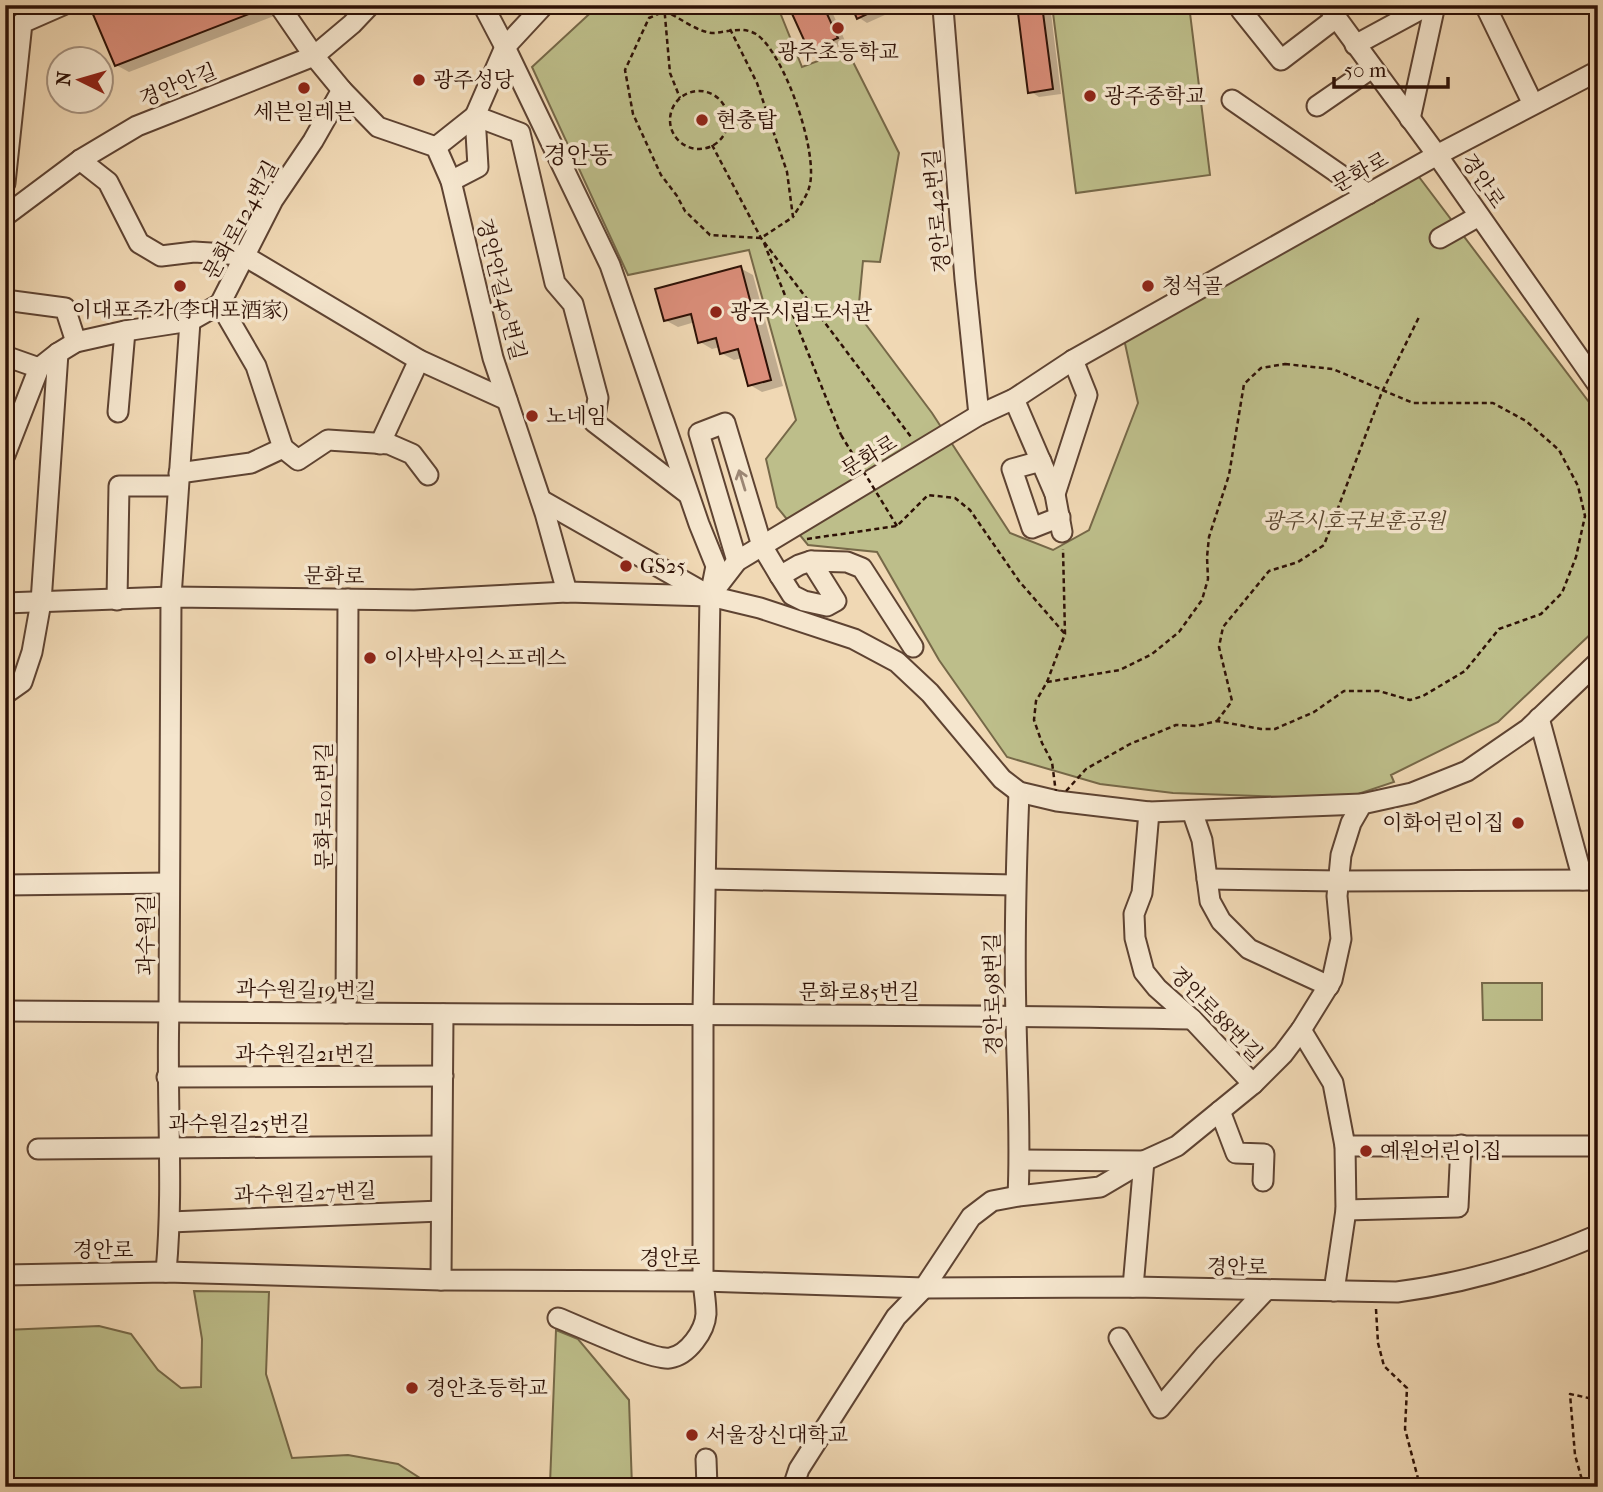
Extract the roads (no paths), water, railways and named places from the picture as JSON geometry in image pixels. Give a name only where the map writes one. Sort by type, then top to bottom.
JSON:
[{"type":"street","points":[[6,170],[9,109],[22,23],[63,5]]},
{"type":"street","points":[[279,5],[314,56],[378,127],[436,147],[475,116]]},
{"type":"street","name":"경안안길","points":[[5,216],[80,160],[137,126],[314,56],[370,5]]},
{"type":"street","points":[[483,5],[610,265],[716,566],[710,596],[703,1013],[703,1281],[706,1315],[699,1335],[685,1351],[669,1358],[652,1355],[558,1318]]},
{"type":"street","points":[[451,181],[478,167],[475,116],[505,47],[544,5]]},
{"type":"street","name":"경안로42번길","points":[[947,5],[943,8],[944,22],[979,415]]},
{"type":"street","points":[[1247,5],[1241,10],[1281,61],[1331,12]]},
{"type":"street","points":[[1355,45],[1429,5]]},
{"type":"street","points":[[1410,119],[1435,5]]},
{"type":"street","points":[[1485,5],[1533,104]]},
{"type":"street","name":"경안로","points":[[1331,12],[1594,374]]},
{"type":"street","points":[[1317,106],[1373,68]]},
{"type":"street","name":"문화로","points":[[5,603],[171,597],[414,600],[567,592],[710,596],[737,561],[979,415],[1014,399],[1073,360],[1437,155],[1598,71]]},
{"type":"street","name":"문화로124번길","points":[[5,455],[10,427],[39,368],[58,353],[76,342],[190,321],[220,304],[273,200],[313,141],[342,90]]},
{"type":"street","points":[[1232,100],[1368,194]]},
{"type":"street","points":[[475,116],[520,133],[555,283],[573,304],[598,398],[594,422],[689,495]]},
{"type":"street","name":"경안안길40번길","points":[[436,147],[451,181],[493,358],[541,500],[567,592]]},
{"type":"street","points":[[80,160],[108,182],[139,243],[161,256],[194,252],[243,255],[419,360],[507,400]]},
{"type":"street","points":[[1440,238],[1479,216]]},
{"type":"street","points":[[5,300],[65,308],[76,342]]},
{"type":"street","points":[[220,304],[256,366],[283,448],[298,460],[328,440],[389,444],[412,454],[428,475]]},
{"type":"street","points":[[171,597],[190,321]]},
{"type":"street","points":[[118,412],[125,331]]},
{"type":"street","points":[[5,694],[22,682],[32,652],[41,603],[58,353]]},
{"type":"street","points":[[5,356],[39,368]]},
{"type":"street","points":[[380,444],[419,360]]},
{"type":"street","points":[[1055,494],[1087,395],[1073,360]]},
{"type":"street","points":[[1014,399],[1041,461],[1055,494],[1061,525],[1032,528],[1012,469],[1041,461]]},
{"type":"street","points":[[737,561],[699,433],[725,423],[762,546],[792,595],[804,601],[827,606],[836,601],[811,561]]},
{"type":"street","points":[[117,600],[119,486],[178,479],[251,463],[283,448]]},
{"type":"street","points":[[541,500],[710,596],[760,608],[854,639],[897,662],[930,693],[1002,779],[1019,792],[1057,802],[1149,811],[1192,811],[1362,804],[1412,793],[1467,771],[1528,729],[1598,662]]},
{"type":"street","points":[[780,576],[811,561],[847,562],[862,568],[913,648]]},
{"type":"street","name":"과수원길","points":[[166,1272],[170,1222],[167,1077],[171,597]]},
{"type":"street","name":"문화로101번길","points":[[346,1013],[348,600]]},
{"type":"street","points":[[1207,879],[1590,880],[1539,718]]},
{"type":"street","name":"경안로98번길","points":[[1018,1196],[1020,1160],[1015,885],[1019,792]]},
{"type":"street","name":"경안로88번길","points":[[793,1487],[799,1469],[896,1317],[924,1288],[971,1217],[992,1201],[1100,1187],[1144,1161],[1177,1146],[1253,1084],[1283,1054],[1332,980],[1341,939],[1338,897],[1341,855],[1362,804]]},
{"type":"street","name":"경안로88번길","points":[[1149,811],[1142,893],[1134,914],[1135,938],[1144,972],[1253,1084]]},
{"type":"street","points":[[1192,811],[1202,840],[1210,901],[1221,921],[1249,949],[1329,986]]},
{"type":"street","points":[[706,879],[1015,885]]},
{"type":"street","points":[[5,885],[169,883]]},
{"type":"street","name":"과수원길19번길","points":[[5,1011],[703,1013]]},
{"type":"street","name":"문화로85번길","points":[[703,1013],[854,1017],[1016,1015],[1192,1019]]},
{"type":"street","points":[[441,1280],[443,1014]]},
{"type":"street","points":[[1301,1030],[1332,1083],[1345,1146],[1346,1210],[1334,1291]]},
{"type":"street","name":"과수원길21번길","points":[[167,1077],[443,1076]]},
{"type":"street","points":[[1220,1111],[1236,1153],[1264,1154],[1264,1181]]},
{"type":"street","points":[[1346,1210],[1458,1207],[1461,1145]]},
{"type":"street","name":"과수원길25번길","points":[[38,1149],[440,1146]]},
{"type":"street","points":[[1345,1146],[1598,1146]]},
{"type":"street","points":[[1020,1160],[1144,1161],[1133,1287]]},
{"type":"street","name":"과수원길27번길","points":[[170,1222],[441,1210]]},
{"type":"street","name":"경안로","points":[[5,1275],[166,1272],[441,1280],[703,1281],[924,1288],[1133,1287],[1397,1292],[1435,1287],[1503,1271],[1598,1234]]},
{"type":"street","points":[[1119,1338],[1160,1408],[1266,1290]]},
{"type":"street","points":[[706,1459],[707,1487]]},
{"type":"place","name":"광주초등학교","points":[[838,28]]},
{"type":"place","name":"광주성당","points":[[419,80]]},
{"type":"place","name":"세븐일레븐","points":[[304,88]]},
{"type":"place","name":"광주중학교","points":[[1090,96]]},
{"type":"place","name":"현충탑","points":[[702,120]]},
{"type":"place","name":"이대포주가(李대포酒家)","points":[[180,286]]},
{"type":"place","name":"청석골","points":[[1148,286]]},
{"type":"place","name":"광주시립도서관","points":[[716,312]]},
{"type":"place","name":"노네임","points":[[532,416]]},
{"type":"place","name":"GS25","points":[[626,566]]},
{"type":"place","name":"이사박사익스프레스","points":[[370,658]]},
{"type":"place","name":"이화어린이집","points":[[1518,823]]},
{"type":"place","name":"예원어린이집","points":[[1366,1151]]},
{"type":"place","name":"경안초등학교","points":[[412,1388]]},
{"type":"place","name":"서울장신대학교","points":[[692,1435]]},
{"type":"district","name":"경안동","points":[[578,155]]},
{"type":"park label","name":"광주시호국보훈공원","points":[[1354,521]]}]
